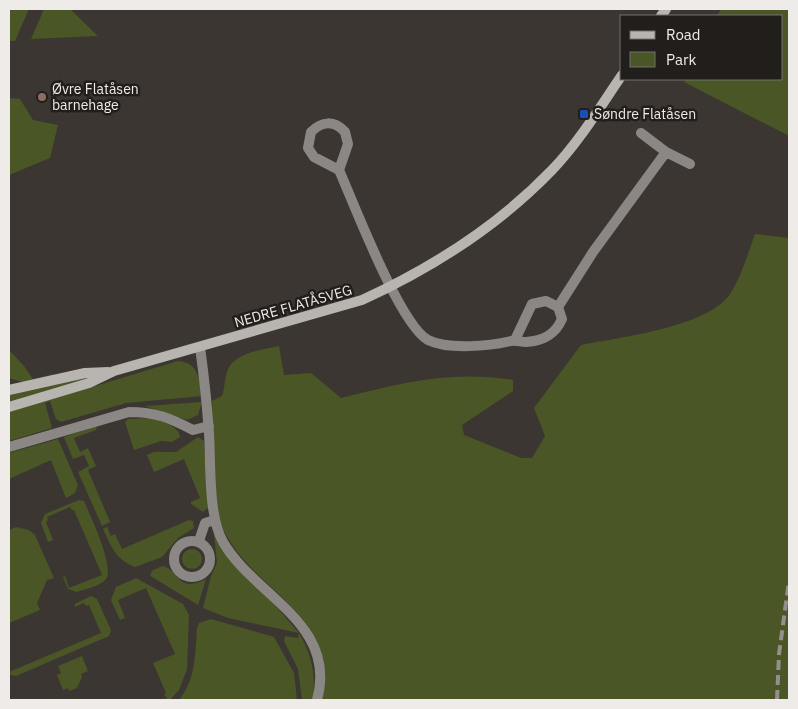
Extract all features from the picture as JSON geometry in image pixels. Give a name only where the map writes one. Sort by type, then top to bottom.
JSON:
[{"type":"street","name":"NEDRE FLATÅSVEG","points":[[9,407],[89,383],[114,371],[362,300],[391,287],[460,248],[513,207],[558,162],[620,78]]},
{"type":"street","points":[[339,170],[348,144],[345,132],[332,123],[323,123],[311,132],[308,148],[314,158],[339,170],[391,287],[412,326],[428,340],[443,344],[491,346],[515,340],[527,342],[551,336],[558,329],[562,320],[558,307],[546,301],[532,304],[515,340]]},
{"type":"street","points":[[641,133],[666,152],[690,164]]},
{"type":"street","points":[[558,307],[593,252],[666,152]]},
{"type":"street","points":[[200,346],[215,520],[223,542],[241,565],[296,617],[308,634],[316,654],[319,676],[317,700]]},
{"type":"street","name":"NEDRE FLATÅSVEG","points":[[13,390],[84,373],[114,371]]},
{"type":"street","points":[[9,447],[130,412],[149,412],[166,417],[193,430],[208,426]]},
{"type":"street","points":[[198,541],[205,523],[215,520]]},
{"type":"green space","points":[[9,9],[29,9],[15,41],[9,41]]},
{"type":"green space","points":[[44,9],[70,9],[98,36],[31,39]]},
{"type":"green space","points":[[721,9],[789,9],[789,136],[684,82],[685,80],[783,80],[783,15],[718,15]]},
{"type":"green space","points":[[9,98],[20,99],[33,120],[58,125],[50,158],[9,175]]},
{"type":"green space","points":[[755,234],[789,238],[789,700],[322,700],[325,671],[320,647],[308,627],[293,608],[239,554],[225,533],[221,521],[215,488],[212,401],[222,396],[230,365],[235,360],[249,353],[279,346],[284,375],[311,373],[341,398],[384,387],[447,377],[490,377],[513,380],[513,391],[462,425],[464,435],[521,458],[532,458],[545,436],[534,408],[581,345],[664,329],[705,314],[721,303],[732,291],[742,271]]},
{"type":"green space","points":[[9,350],[33,379],[54,374],[55,376],[26,383],[9,378]]},
{"type":"green space","points":[[178,361],[185,362],[194,368],[199,378],[202,396],[126,403],[61,422],[56,419],[50,401],[45,403],[52,428],[9,441],[9,412]]},
{"type":"green space","points":[[87,377],[88,379],[9,403],[9,395]]},
{"type":"green space","points":[[202,402],[198,415],[187,420],[145,406]]},
{"type":"green space","points":[[150,418],[173,427],[180,437],[172,442],[161,441],[134,450],[125,422],[128,419]]},
{"type":"green space","points":[[97,426],[96,430],[74,438],[80,452],[88,448],[96,466],[88,470],[110,522],[102,526],[78,472],[89,466],[84,455],[73,459],[64,437]]},
{"type":"green space","points":[[198,437],[204,441],[208,508],[203,512],[191,504],[191,502],[200,498],[184,459],[154,472],[147,455],[154,452],[176,452]]},
{"type":"green space","points":[[58,439],[78,485],[75,493],[66,498],[51,460],[9,479],[9,453]]},
{"type":"green space","points":[[79,500],[84,501],[96,529],[105,553],[108,573],[106,579],[100,584],[77,592],[68,589],[63,577],[65,576],[69,588],[102,575],[74,510],[70,507],[47,517],[48,520],[46,522],[53,540],[48,542],[41,523],[45,514]]},
{"type":"green space","points":[[189,520],[193,521],[194,528],[178,538],[162,557],[135,567],[119,556],[103,529],[107,527],[111,536],[115,534],[122,549]]},
{"type":"green space","points":[[16,527],[29,530],[35,535],[54,578],[47,580],[37,603],[40,610],[9,623],[9,530]]},
{"type":"green space","points":[[214,534],[299,633],[228,618],[203,608],[211,576],[217,563]]},
{"type":"green space","points":[[192,549],[199,552],[202,559],[199,566],[192,569],[185,566],[182,559],[185,552]]},
{"type":"green space","points":[[163,566],[168,568],[184,583],[196,583],[206,579],[198,605],[150,575],[153,570]]},
{"type":"green space","points":[[136,578],[183,604],[189,615],[187,669],[179,690],[170,700],[159,700],[167,698],[153,663],[175,654],[146,588],[118,600],[125,618],[120,620],[111,600],[116,587]]},
{"type":"green space","points":[[91,596],[97,599],[111,630],[109,636],[16,676],[11,675],[9,672],[101,633],[89,605],[86,606],[84,603],[75,607],[75,604]]},
{"type":"green space","points":[[211,619],[274,637],[294,673],[297,700],[179,700],[185,692],[192,675],[197,628],[199,623]]},
{"type":"green space","points":[[299,633],[312,665],[314,682],[313,700],[302,700],[298,669],[284,641],[285,636],[298,638]]},
{"type":"green space","points":[[82,656],[88,671],[81,674],[82,677],[77,688],[69,691],[68,688],[63,690],[57,675],[61,673],[58,666]]},
{"type":"railway","points":[[777,700],[779,654],[789,581]]},
{"type":"place","name":"Øvre Flatåsen barnehage","points":[[42,97]]},
{"type":"place","name":"Søndre Flatåsen","points":[[584,114]]}]
